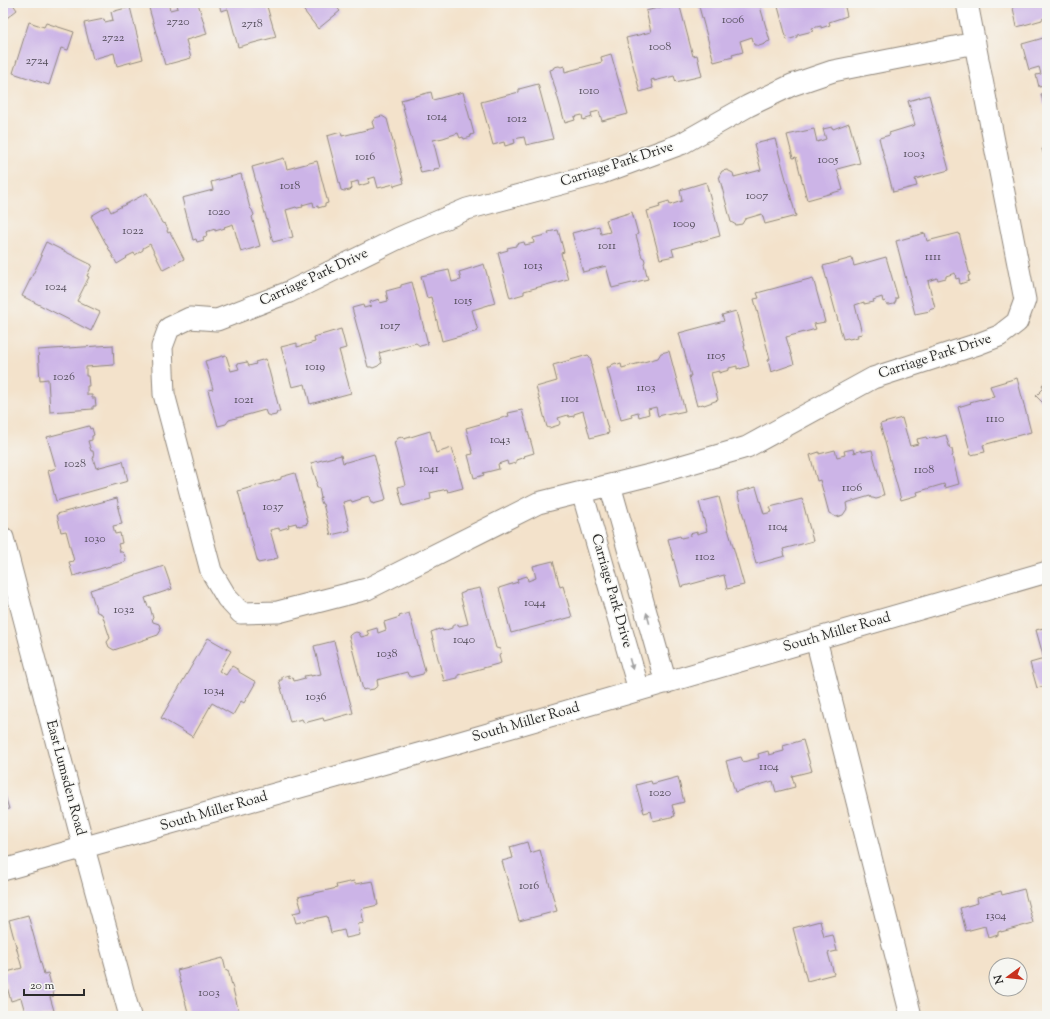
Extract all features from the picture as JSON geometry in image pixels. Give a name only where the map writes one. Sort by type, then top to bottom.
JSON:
[{"type":"street","name":"Carriage Park Drive","points":[[967,3],[975,43],[1025,300],[1017,322],[999,336],[873,378],[747,447],[650,475],[538,503],[367,589],[278,612],[240,613],[227,598],[210,571],[164,394],[162,347],[169,328],[190,318],[217,320],[290,292],[399,238],[467,209],[602,173],[681,144],[748,106],[792,84],[833,71],[975,43]]},
{"type":"street","name":"Carriage Park Drive","points":[[610,485],[666,683]]},
{"type":"street","name":"Carriage Park Drive","points":[[582,492],[639,690]]},
{"type":"street","name":"East Lumsden Road","points":[[3,538],[84,848],[130,1016]]},
{"type":"street","name":"South Miller Road","points":[[3,870],[443,747],[1047,572]]},
{"type":"street","points":[[816,639],[911,1016]]},
{"type":"building","points":[[3,3],[12,3],[17,10],[3,21]]},
{"type":"building","points":[[168,3],[170,10],[178,8],[177,5],[184,3],[198,3],[207,34],[186,40],[191,58],[165,65],[149,8]]},
{"type":"building","points":[[219,3],[266,3],[276,37],[238,47],[228,9],[221,11]]},
{"type":"building","points":[[289,3],[298,3],[292,8]]},
{"type":"building","points":[[298,3],[333,3],[340,11],[318,29]]},
{"type":"building","points":[[679,3],[693,56],[697,55],[702,76],[676,82],[674,76],[654,81],[654,79],[651,80],[653,88],[640,92],[626,38],[651,32],[646,11]]},
{"type":"building","points":[[698,3],[759,3],[770,41],[759,46],[754,45],[752,37],[740,41],[743,52],[732,55],[733,57],[714,62]]},
{"type":"building","points":[[777,3],[844,3],[847,16],[829,22],[830,25],[821,28],[821,26],[812,28],[813,31],[797,35],[797,37],[787,40]]},
{"type":"building","points":[[1012,3],[1047,3],[1047,17],[1042,20],[1017,27]]},
{"type":"building","points":[[130,7],[143,59],[117,66],[114,53],[93,59],[84,23],[104,19],[105,22],[113,20],[111,12]]},
{"type":"building","points":[[29,22],[44,27],[46,23],[74,32],[68,50],[61,48],[49,85],[13,73]]},
{"type":"building","points":[[1047,37],[1047,104],[1044,105],[1041,94],[1046,93],[1044,86],[1039,87],[1036,75],[1041,74],[1039,67],[1029,70],[1022,44]]},
{"type":"building","points":[[611,54],[628,114],[602,121],[599,111],[591,113],[592,117],[583,120],[582,115],[574,117],[575,120],[565,123],[550,70],[554,67],[564,66],[565,72],[602,62],[601,57]]},
{"type":"building","points":[[538,84],[553,139],[526,145],[524,137],[514,139],[515,143],[505,146],[504,142],[493,145],[481,102],[519,92],[519,89]]},
{"type":"building","points":[[431,92],[433,100],[463,92],[474,134],[470,135],[471,137],[464,139],[463,137],[460,138],[458,133],[433,140],[440,168],[421,173],[401,100]]},
{"type":"building","points":[[929,95],[949,170],[915,179],[917,186],[893,192],[879,138],[890,135],[889,133],[915,125],[908,101]]},
{"type":"building","points":[[382,116],[387,119],[404,183],[378,188],[375,177],[368,179],[369,183],[359,186],[358,181],[351,183],[352,188],[350,190],[341,190],[327,136],[341,132],[342,136],[374,128],[372,122],[375,118]]},
{"type":"building","points":[[849,123],[860,163],[837,169],[843,190],[807,200],[796,157],[793,158],[787,135],[814,129],[817,142],[826,139],[823,129],[832,127],[833,129]]},
{"type":"building","points":[[775,139],[796,216],[765,224],[762,214],[745,219],[742,224],[736,225],[731,222],[719,176],[722,171],[727,170],[733,173],[734,177],[761,170],[754,144]]},
{"type":"building","points":[[1047,148],[1047,165],[1042,149]]},
{"type":"building","points":[[284,158],[287,169],[317,161],[328,203],[325,204],[325,206],[318,208],[318,206],[314,207],[313,202],[302,205],[303,207],[296,207],[286,210],[293,237],[273,242],[252,167]]},
{"type":"building","points":[[241,174],[250,208],[254,215],[252,217],[260,246],[241,252],[233,224],[215,231],[215,229],[206,232],[207,236],[203,237],[204,240],[197,242],[196,239],[193,240],[182,198],[213,190],[211,182]]},
{"type":"building","points":[[706,182],[720,236],[672,249],[674,256],[660,259],[647,211],[660,207],[659,204],[669,201],[670,205],[682,201],[680,190]]},
{"type":"building","points":[[147,193],[162,223],[165,224],[168,229],[168,233],[170,232],[184,259],[163,270],[150,244],[135,255],[134,253],[126,257],[127,258],[117,264],[91,216],[108,206],[111,212]]},
{"type":"building","points":[[632,212],[638,234],[636,235],[642,257],[645,261],[644,264],[648,279],[612,288],[606,266],[583,272],[572,233],[599,226],[601,234],[610,232],[606,220]]},
{"type":"building","points":[[558,230],[564,252],[561,253],[568,279],[524,291],[524,294],[510,298],[498,253],[508,250],[507,248],[516,246],[516,244],[524,242],[525,245],[534,243],[533,238]]},
{"type":"building","points":[[925,233],[927,241],[959,233],[970,275],[968,276],[969,281],[960,284],[959,278],[956,279],[955,273],[946,276],[946,278],[938,280],[937,278],[928,281],[935,308],[929,310],[930,311],[915,314],[896,241]]},
{"type":"building","points":[[46,242],[92,265],[87,276],[89,277],[77,301],[100,312],[91,331],[22,296],[42,256],[40,255]]},
{"type":"building","points":[[886,257],[898,298],[896,298],[894,304],[889,305],[886,304],[885,301],[883,302],[882,297],[873,300],[874,302],[864,304],[864,302],[855,305],[862,334],[857,335],[858,337],[843,339],[823,266],[852,258],[854,266]]},
{"type":"building","points":[[484,264],[495,303],[472,310],[478,331],[442,341],[431,297],[427,298],[421,276],[449,270],[452,282],[461,280],[459,272]]},
{"type":"building","points":[[813,278],[825,322],[814,324],[816,329],[786,337],[794,364],[771,372],[768,360],[770,359],[754,299],[759,298],[757,293]]},
{"type":"building","points":[[412,282],[428,344],[420,346],[416,343],[379,353],[382,363],[373,368],[368,367],[352,308],[363,305],[364,308],[371,306],[370,302],[379,299],[380,303],[388,301],[386,291]]},
{"type":"building","points":[[736,311],[749,366],[737,369],[737,366],[719,373],[719,371],[711,373],[718,400],[697,406],[689,376],[691,376],[679,333],[724,321],[722,315]]},
{"type":"building","points":[[341,329],[346,348],[339,350],[351,393],[310,404],[305,384],[292,387],[281,347],[297,343],[297,347],[315,342],[314,337]]},
{"type":"building","points":[[113,345],[114,365],[86,367],[86,376],[88,376],[89,386],[87,386],[87,395],[92,395],[92,398],[95,398],[96,406],[93,406],[93,409],[50,412],[48,379],[40,380],[38,350]]},
{"type":"building","points":[[669,351],[685,411],[658,416],[656,407],[648,409],[649,414],[639,417],[638,412],[631,414],[632,417],[621,420],[607,367],[610,367],[616,363],[618,365],[621,364],[622,368],[658,358],[661,353]]},
{"type":"building","points":[[226,355],[231,371],[239,369],[237,364],[247,362],[249,366],[256,364],[255,362],[266,359],[280,412],[277,412],[276,415],[271,416],[267,415],[265,410],[229,420],[226,424],[218,426],[208,390],[213,389],[205,361]]},
{"type":"building","points":[[588,355],[592,364],[591,366],[609,433],[590,438],[583,411],[574,414],[574,416],[569,417],[568,415],[558,418],[560,423],[559,425],[549,428],[547,427],[536,387],[557,381],[553,365]]},
{"type":"building","points":[[1017,378],[1031,432],[983,445],[985,452],[971,455],[958,407],[971,403],[970,402],[994,397],[990,386]]},
{"type":"building","points":[[1047,380],[1047,407],[1036,396],[1044,388],[1042,385]]},
{"type":"building","points":[[522,410],[534,453],[516,460],[516,463],[508,465],[507,461],[498,464],[499,469],[483,473],[484,475],[474,478],[468,455],[473,454],[466,428],[509,416],[508,413]]},
{"type":"building","points":[[902,418],[910,446],[918,444],[917,439],[926,437],[927,439],[935,438],[946,435],[950,449],[952,449],[952,456],[959,484],[945,488],[944,484],[917,492],[918,495],[901,500],[880,424]]},
{"type":"building","points":[[89,426],[90,429],[92,428],[94,435],[92,436],[92,440],[88,441],[91,451],[93,451],[93,458],[96,468],[123,461],[128,481],[56,501],[48,471],[56,468],[47,437]]},
{"type":"building","points":[[430,431],[436,453],[452,448],[463,488],[448,492],[447,489],[430,493],[431,499],[403,506],[398,487],[405,485],[394,442],[398,438],[402,437],[404,439]]},
{"type":"building","points":[[853,449],[854,453],[862,450],[862,452],[872,450],[884,495],[876,499],[871,498],[870,496],[846,503],[847,509],[843,515],[836,517],[829,513],[820,480],[817,481],[810,455],[835,450],[837,457],[845,455],[844,451]]},
{"type":"building","points":[[374,454],[386,499],[373,504],[371,503],[369,496],[352,502],[351,500],[343,502],[350,530],[331,535],[311,463],[341,455],[343,463]]},
{"type":"building","points":[[295,473],[308,522],[306,523],[307,524],[299,526],[297,526],[296,523],[279,530],[279,528],[270,530],[278,558],[258,563],[238,491],[281,479],[281,477]]},
{"type":"building","points":[[756,487],[764,514],[772,512],[770,507],[802,499],[813,541],[783,549],[785,556],[756,564],[737,492]]},
{"type":"building","points":[[719,497],[744,585],[727,589],[724,575],[681,587],[668,539],[680,536],[681,538],[690,536],[690,534],[697,532],[697,534],[707,531],[699,502]]},
{"type":"building","points":[[117,498],[122,524],[113,526],[115,534],[120,533],[122,543],[118,544],[120,552],[124,554],[126,559],[125,562],[73,576],[69,562],[74,561],[66,531],[61,532],[57,514]]},
{"type":"building","points":[[553,561],[560,587],[563,586],[572,617],[511,633],[499,588],[518,582],[517,579],[527,576],[528,581],[536,578],[533,566]]},
{"type":"building","points":[[164,566],[172,589],[145,598],[148,607],[150,607],[153,622],[159,624],[161,630],[158,635],[114,650],[109,647],[107,642],[110,638],[102,614],[97,612],[90,590]]},
{"type":"building","points":[[480,588],[496,648],[500,649],[501,653],[499,656],[501,663],[458,675],[458,678],[444,681],[431,632],[439,629],[442,629],[443,631],[458,624],[459,626],[468,624],[460,594],[465,591]]},
{"type":"building","points":[[409,613],[425,670],[423,674],[411,677],[407,672],[377,680],[378,686],[374,689],[363,690],[349,636],[356,632],[359,633],[361,637],[369,635],[367,631],[377,628],[378,633],[386,630],[384,622]]},
{"type":"building","points":[[1047,627],[1047,685],[1037,688],[1030,663],[1044,659],[1036,630]]},
{"type":"building","points":[[208,638],[231,651],[219,671],[226,675],[232,666],[256,682],[244,703],[241,701],[233,715],[212,703],[193,737],[161,718]]},
{"type":"building","points":[[334,641],[353,713],[324,721],[323,718],[304,723],[302,719],[290,722],[279,680],[282,680],[282,677],[289,675],[289,678],[293,677],[294,681],[305,678],[304,676],[321,674],[314,646]]},
{"type":"building","points":[[803,740],[812,771],[792,776],[795,787],[776,792],[773,781],[735,792],[726,761],[741,757],[743,762],[759,758],[758,754],[768,751],[769,755],[784,751],[783,746]]},
{"type":"building","points":[[678,777],[684,802],[672,805],[675,816],[653,821],[651,811],[644,813],[636,785],[651,781],[652,784]]},
{"type":"building","points":[[3,789],[9,809],[3,810]]},
{"type":"building","points":[[527,842],[530,853],[540,850],[557,911],[519,921],[502,861],[513,858],[510,847]]},
{"type":"building","points":[[354,881],[355,884],[373,881],[378,905],[361,909],[364,923],[358,924],[360,935],[346,938],[344,930],[331,933],[327,916],[296,923],[293,913],[302,911],[298,897],[337,888],[336,885]]},
{"type":"building","points":[[1024,889],[1033,923],[998,932],[998,935],[988,938],[985,926],[966,931],[960,908],[978,903],[977,898],[1001,891],[1002,895]]},
{"type":"building","points":[[28,915],[44,974],[48,973],[54,996],[50,997],[55,1014],[47,1016],[26,1016],[21,998],[11,1001],[3,973],[22,968],[9,920]]},
{"type":"building","points":[[820,921],[824,937],[833,935],[837,951],[828,953],[834,974],[807,981],[793,928]]},
{"type":"building","points":[[223,958],[226,971],[228,970],[240,1016],[189,1016],[177,970]]}]
